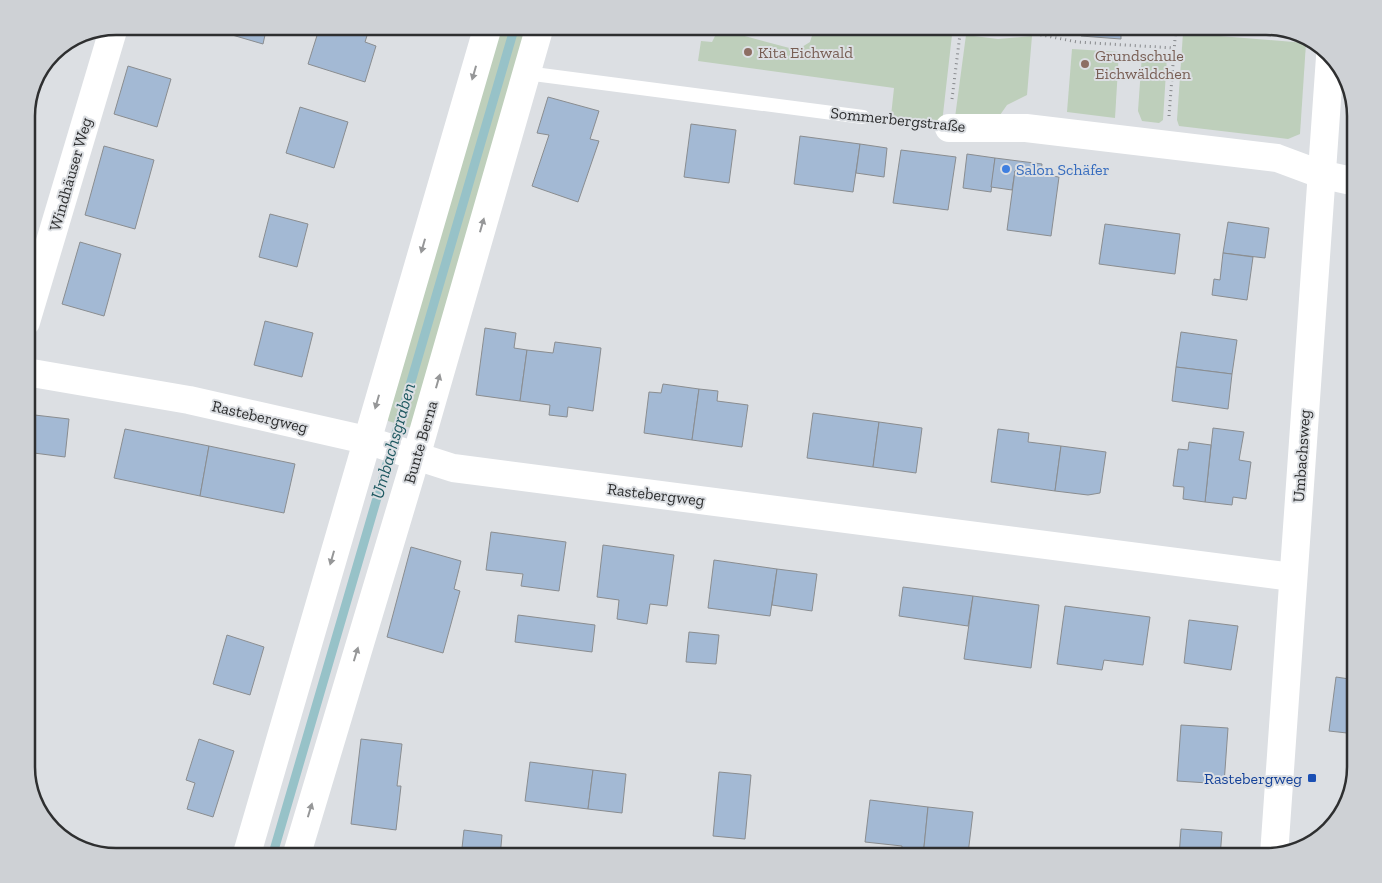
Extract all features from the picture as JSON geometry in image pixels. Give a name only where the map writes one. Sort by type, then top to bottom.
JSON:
[{"type":"street","name":"Bunte Berna","points":[[298,848],[486,35]]},
{"type":"street","name":"Bunte Berna","points":[[249,848],[526,72],[537,35]]},
{"type":"street","name":"Windhäuser Weg","points":[[35,292],[111,36]]},
{"type":"street","name":"Umbachsweg","points":[[1275,847],[1320,174],[1329,66]]},
{"type":"street","name":"Sommerbergstraße","points":[[949,128],[1026,128],[1278,158],[1320,174],[1347,180]]},
{"type":"street","name":"Rastebergweg","points":[[35,374],[189,400],[392,448],[453,468],[1293,577]]},
{"type":"lane","name":"Sommerbergstraße","points":[[526,72],[863,116]]},
{"type":"path","points":[[949,128],[960,35]]},
{"type":"path","points":[[1042,35],[1077,42],[1174,48]]},
{"type":"path","points":[[1167,144],[1175,35]]},
{"type":"path","name":"Sommerbergstraße","points":[[863,116],[949,128]]},
{"type":"green space","points":[[498,35],[528,35],[411,428],[388,421]]},
{"type":"green space","points":[[741,35],[797,50],[810,42],[812,35],[952,35],[942,123],[891,116],[894,88],[698,61],[701,41],[712,42],[715,36]]},
{"type":"green space","points":[[966,35],[998,39],[1032,36],[1027,95],[1007,105],[1000,115],[954,125]]},
{"type":"green space","points":[[1183,35],[1208,35],[1300,42],[1306,46],[1300,134],[1288,139],[1179,126],[1177,120]]},
{"type":"green space","points":[[1072,49],[1119,52],[1115,118],[1067,112]]},
{"type":"green space","points":[[1142,54],[1167,56],[1163,120],[1159,123],[1142,121],[1138,111]]},
{"type":"building","points":[[232,35],[265,35],[263,44]]},
{"type":"building","points":[[317,35],[367,35],[365,42],[376,46],[365,82],[308,64]]},
{"type":"building","points":[[1121,35],[1121,39],[1081,36]]},
{"type":"building","points":[[128,66],[171,79],[157,127],[114,114]]},
{"type":"building","points":[[548,97],[599,111],[590,139],[599,141],[578,202],[532,186],[549,135],[537,133]]},
{"type":"building","points":[[300,107],[348,122],[334,168],[286,153]]},
{"type":"building","points":[[691,124],[736,130],[729,183],[684,177]]},
{"type":"building","points":[[800,136],[860,144],[853,192],[794,184]]},
{"type":"building","points":[[860,144],[887,148],[884,177],[856,173]]},
{"type":"building","points":[[104,146],[154,160],[135,229],[85,215]]},
{"type":"building","points":[[901,150],[956,157],[948,210],[893,203]]},
{"type":"building","points":[[967,154],[995,158],[991,192],[963,188]]},
{"type":"building","points":[[995,158],[1042,164],[1041,174],[1015,171],[1012,190],[991,187]]},
{"type":"building","points":[[1015,171],[1059,177],[1051,236],[1007,230]]},
{"type":"building","points":[[270,214],[308,224],[297,267],[259,257]]},
{"type":"building","points":[[1228,222],[1269,228],[1265,258],[1223,253]]},
{"type":"building","points":[[1105,224],[1180,234],[1175,274],[1099,264]]},
{"type":"building","points":[[80,242],[121,254],[104,316],[62,304]]},
{"type":"building","points":[[1223,253],[1253,257],[1247,300],[1212,295],[1214,279],[1220,280]]},
{"type":"building","points":[[265,321],[313,333],[302,377],[254,365]]},
{"type":"building","points":[[485,328],[516,333],[514,348],[527,350],[520,401],[476,395]]},
{"type":"building","points":[[1181,332],[1237,340],[1232,374],[1176,367]]},
{"type":"building","points":[[555,342],[601,348],[593,411],[568,407],[567,417],[549,415],[550,405],[520,401],[527,350],[553,353]]},
{"type":"building","points":[[1176,367],[1232,374],[1228,409],[1172,401]]},
{"type":"building","points":[[663,384],[699,389],[692,440],[644,433],[649,392],[661,393]]},
{"type":"building","points":[[699,389],[718,391],[717,401],[748,405],[742,447],[692,440]]},
{"type":"building","points":[[813,413],[879,422],[873,467],[807,458]]},
{"type":"building","points":[[35,415],[69,419],[65,457],[35,453]]},
{"type":"building","points":[[879,422],[922,428],[916,473],[873,467]]},
{"type":"building","points":[[1213,428],[1244,432],[1239,460],[1251,462],[1246,499],[1233,497],[1232,505],[1205,502]]},
{"type":"building","points":[[125,429],[209,446],[200,496],[114,478]]},
{"type":"building","points":[[998,429],[1029,433],[1028,442],[1061,446],[1055,491],[991,482]]},
{"type":"building","points":[[1189,442],[1211,445],[1205,502],[1183,499],[1184,487],[1173,486],[1178,449],[1188,450]]},
{"type":"building","points":[[209,446],[295,464],[284,513],[200,496]]},
{"type":"building","points":[[1061,446],[1106,452],[1100,493],[1088,495],[1055,491]]},
{"type":"building","points":[[491,532],[566,542],[559,591],[521,586],[523,574],[486,570]]},
{"type":"building","points":[[603,545],[674,555],[667,606],[650,604],[647,624],[617,619],[619,600],[597,597]]},
{"type":"building","points":[[411,547],[461,561],[454,589],[460,591],[443,653],[387,637]]},
{"type":"building","points":[[714,560],[777,569],[770,616],[708,608]]},
{"type":"building","points":[[777,569],[817,574],[812,611],[772,605]]},
{"type":"building","points":[[903,587],[973,596],[968,626],[899,616]]},
{"type":"building","points":[[973,596],[1039,605],[1031,668],[964,659]]},
{"type":"building","points":[[1065,606],[1150,617],[1143,665],[1104,660],[1102,670],[1057,664]]},
{"type":"building","points":[[518,615],[595,625],[592,652],[515,642]]},
{"type":"building","points":[[1189,620],[1238,626],[1231,670],[1184,663]]},
{"type":"building","points":[[689,632],[719,635],[716,664],[686,662]]},
{"type":"building","points":[[227,635],[264,647],[250,695],[213,684]]},
{"type":"building","points":[[1336,677],[1347,679],[1347,733],[1329,731]]},
{"type":"building","points":[[1181,725],[1228,728],[1224,784],[1177,781]]},
{"type":"building","points":[[199,739],[234,751],[213,817],[187,809],[195,783],[186,780]]},
{"type":"building","points":[[361,739],[402,744],[397,786],[401,786],[396,830],[351,824]]},
{"type":"building","points":[[530,762],[593,770],[588,809],[525,801]]},
{"type":"building","points":[[593,770],[626,774],[622,813],[588,809]]},
{"type":"building","points":[[719,772],[751,775],[745,839],[713,836]]},
{"type":"building","points":[[870,800],[928,807],[924,848],[902,848],[902,846],[865,842]]},
{"type":"building","points":[[928,807],[973,812],[969,848],[924,848]]},
{"type":"building","points":[[1181,829],[1222,832],[1221,848],[1180,848]]},
{"type":"building","points":[[464,830],[502,835],[501,848],[462,848]]},
{"type":"waterway","name":"Umbachsgraben","points":[[275,848],[512,35]]},
{"type":"place","name":"Kita Eichwald","points":[[748,52]]},
{"type":"place","name":"Grundschule Eichwäldchen","points":[[1085,64]]},
{"type":"place","name":"Salon Schäfer","points":[[1006,169]]},
{"type":"place","name":"Rastebergweg","points":[[1312,778]]}]
